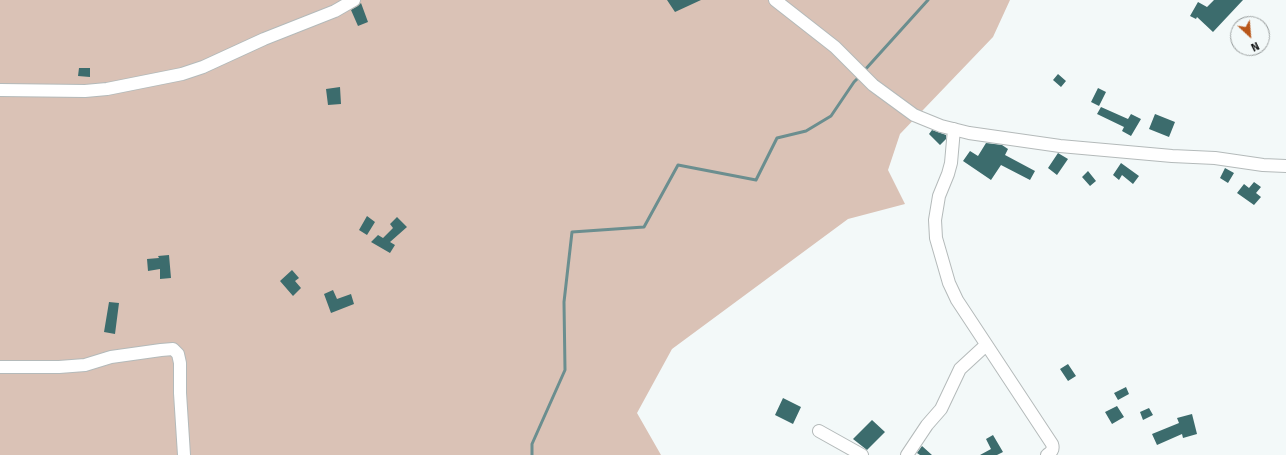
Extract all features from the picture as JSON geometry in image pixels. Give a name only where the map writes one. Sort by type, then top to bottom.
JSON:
[{"type":"street","points":[[0,90],[85,91],[107,89],[182,74],[203,67],[264,39],[335,11],[354,0]]},
{"type":"street","points":[[775,0],[834,47],[874,85],[908,111],[921,118],[954,129],[969,133],[1060,146],[1172,156],[1215,158],[1263,165],[1286,166]]},
{"type":"street","points":[[954,129],[951,163],[939,196],[935,220],[936,238],[949,283],[957,300],[1052,444],[1052,451],[1047,455]]},
{"type":"street","points":[[907,455],[927,425],[941,409],[960,369],[986,345]]},
{"type":"street","points":[[0,367],[60,367],[85,365],[111,357],[161,350],[173,350],[178,354],[180,363],[180,393],[184,455]]},
{"type":"street","points":[[819,431],[862,455]]},
{"type":"shaded area","points":[[0,0],[1010,0],[993,37],[900,134],[888,170],[905,204],[848,219],[672,349],[637,413],[661,455],[0,455]]},
{"type":"building","points":[[667,0],[701,0],[675,12]]},
{"type":"building","points":[[1214,0],[1243,0],[1213,32],[1197,17],[1196,19],[1190,16],[1198,2],[1207,7]]},
{"type":"building","points":[[361,3],[368,22],[358,26],[351,10]]},
{"type":"building","points":[[79,68],[90,68],[90,77],[78,76]]},
{"type":"building","points":[[1058,74],[1066,81],[1061,87],[1053,80]]},
{"type":"building","points":[[340,87],[341,104],[328,105],[326,89]]},
{"type":"building","points":[[1098,88],[1106,92],[1099,106],[1091,102]]},
{"type":"building","points":[[1101,107],[1128,119],[1131,114],[1141,119],[1131,136],[1122,131],[1124,127],[1097,114]]},
{"type":"building","points":[[1155,114],[1175,122],[1169,137],[1149,129]]},
{"type":"building","points":[[932,130],[946,135],[946,139],[940,145],[929,134]]},
{"type":"building","points":[[986,143],[1002,145],[1008,149],[1005,155],[1035,171],[1030,180],[1001,165],[991,180],[963,161],[970,151],[978,156]]},
{"type":"building","points":[[1058,153],[1068,159],[1057,175],[1048,168]]},
{"type":"building","points":[[1121,163],[1139,176],[1133,184],[1122,175],[1119,180],[1113,175]]},
{"type":"building","points":[[1225,168],[1234,173],[1228,183],[1220,178]]},
{"type":"building","points":[[1088,171],[1096,181],[1090,186],[1082,177]]},
{"type":"building","points":[[1254,182],[1261,187],[1256,193],[1261,197],[1254,205],[1237,193],[1244,184],[1249,188]]},
{"type":"building","points":[[367,216],[375,222],[367,235],[359,230]]},
{"type":"building","points":[[397,217],[407,227],[390,242],[395,245],[390,253],[371,242],[378,235],[383,238],[393,228],[390,224]]},
{"type":"building","points":[[169,255],[171,278],[160,279],[160,269],[148,271],[147,259]]},
{"type":"building","points":[[292,270],[299,278],[295,281],[301,288],[293,296],[280,281]]},
{"type":"building","points":[[333,290],[337,299],[351,294],[354,304],[331,313],[324,294]]},
{"type":"building","points":[[109,302],[119,303],[115,334],[104,332]]},
{"type":"building","points":[[1068,364],[1076,376],[1068,381],[1060,369]]},
{"type":"building","points":[[1126,387],[1129,394],[1118,400],[1114,393]]},
{"type":"building","points":[[783,398],[801,407],[793,424],[775,415]]},
{"type":"building","points":[[1117,406],[1124,417],[1112,424],[1105,412]]},
{"type":"building","points":[[1149,408],[1153,415],[1143,420],[1140,412]]},
{"type":"building","points":[[1192,414],[1197,434],[1183,438],[1182,434],[1157,445],[1152,434],[1179,423],[1177,418]]},
{"type":"building","points":[[872,420],[885,432],[867,450],[853,439]]},
{"type":"building","points":[[993,435],[1003,452],[997,455],[980,455],[991,449],[986,439]]},
{"type":"building","points":[[922,446],[932,455],[920,455],[917,453]]},
{"type":"waterway","points":[[863,72],[928,0]]},
{"type":"waterway","points":[[532,455],[532,444],[565,370],[564,302],[572,232],[644,227],[678,165],[756,180],[777,138],[806,131],[831,116],[854,82],[860,76]]}]
